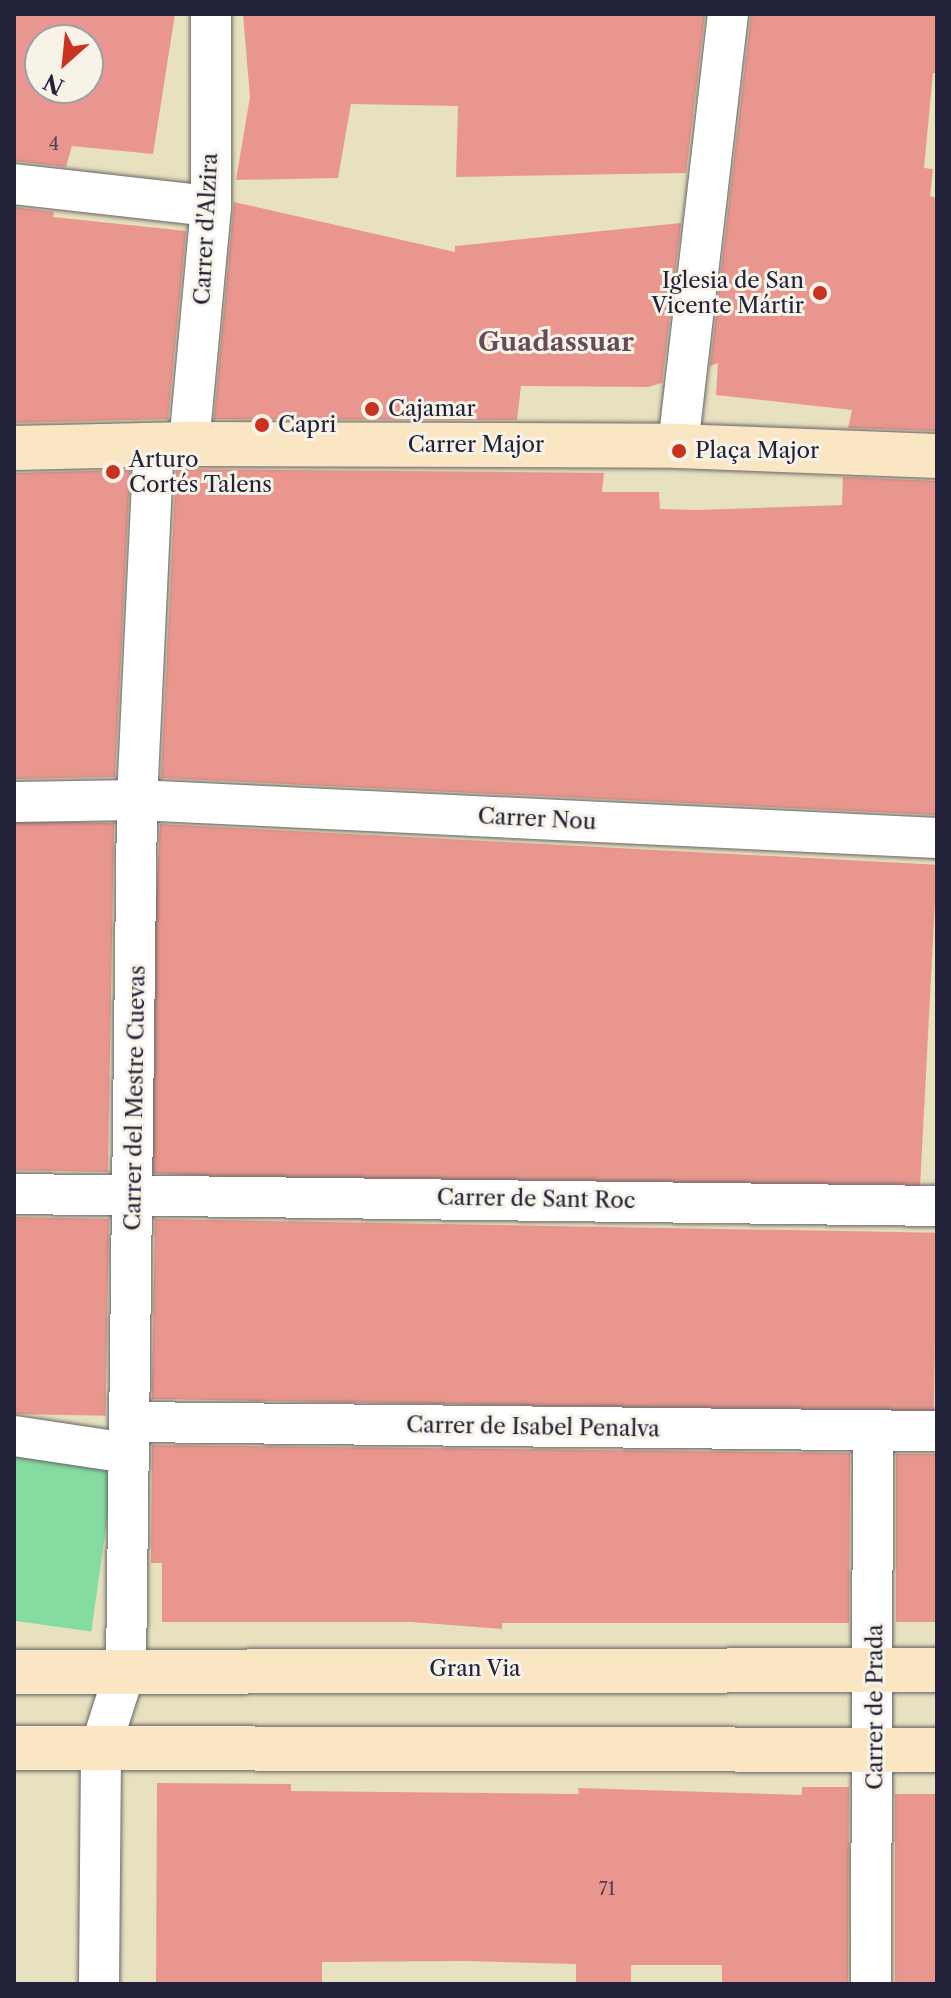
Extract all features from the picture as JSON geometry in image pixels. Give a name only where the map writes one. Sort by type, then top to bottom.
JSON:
[{"type":"street","name":"Carrer d'Alzira","points":[[172,445],[211,206],[211,14]]},
{"type":"street","points":[[678,446],[728,14]]},
{"type":"street","points":[[14,184],[211,206]]},
{"type":"street","name":"Carrer Major","points":[[14,448],[172,445],[678,446],[937,456]]},
{"type":"street","name":"Carrer del Mestre Cuevas","points":[[99,1984],[101,1746],[126,1668],[128,1437],[136,1192],[137,800],[172,445]]},
{"type":"street","name":"Carrer Nou","points":[[14,802],[137,800],[937,838]]},
{"type":"street","name":"Carrer de Sant Roc","points":[[14,1194],[136,1192],[937,1206]]},
{"type":"street","name":"Carrer de Prada","points":[[871,1984],[876,1670],[873,1431]]},
{"type":"street","name":"Carrer de Isabel Penalva","points":[[14,1436],[937,1431]]},
{"type":"street","name":"Gran Via","points":[[14,1672],[126,1668],[937,1670]]},
{"type":"street","points":[[14,1748],[937,1750]]},
{"type":"green space","points":[[14,1449],[115,1463],[91,1632],[14,1621]]},
{"type":"building","points":[[14,14],[175,14],[153,154],[72,146],[66,167],[14,161]]},
{"type":"building","points":[[243,14],[705,14],[686,173],[456,177],[458,106],[351,104],[338,178],[236,180],[250,97]]},
{"type":"building","points":[[751,14],[937,14],[937,73],[933,73],[924,168],[933,169],[930,196],[937,198],[937,431],[848,428],[852,410],[716,395],[718,363],[710,366]]},
{"type":"building","points":[[234,202],[455,252],[455,246],[681,223],[662,383],[648,387],[521,386],[517,420],[214,419]]},
{"type":"building","points":[[14,207],[54,212],[53,217],[186,231],[168,419],[14,423]]},
{"type":"building","points":[[176,469],[604,473],[602,492],[659,492],[660,509],[697,510],[842,505],[843,477],[937,481],[937,815],[161,778]]},
{"type":"building","points":[[130,470],[115,777],[14,779],[14,473]]},
{"type":"building","points":[[14,821],[114,823],[108,1172],[14,1170]]},
{"type":"building","points":[[160,824],[937,865],[919,1213],[142,1173]]},
{"type":"building","points":[[14,1217],[109,1219],[106,1416],[14,1414]]},
{"type":"building","points":[[155,1219],[937,1233],[934,1413],[152,1399]]},
{"type":"building","points":[[152,1445],[850,1453],[849,1623],[502,1623],[502,1629],[411,1622],[162,1622],[162,1563],[151,1563]]},
{"type":"building","points":[[896,1454],[937,1454],[937,1622],[896,1622]]},
{"type":"building","points":[[157,1783],[291,1784],[291,1791],[579,1794],[578,1788],[802,1795],[802,1787],[849,1787],[848,1984],[722,1984],[722,1965],[631,1965],[631,1984],[576,1984],[576,1964],[465,1961],[322,1962],[322,1983],[156,1984]]},
{"type":"building","points":[[895,1794],[937,1794],[937,1984],[895,1984]]},
{"type":"place","name":"Iglesia de San Vicente Mártir","points":[[820,293]]},
{"type":"place","name":"Cajamar","points":[[372,409]]},
{"type":"place","name":"Capri","points":[[262,425]]},
{"type":"place","name":"Plaça Major","points":[[679,451]]},
{"type":"place","name":"Arturo Cortés Talens","points":[[113,472]]},
{"type":"district","name":"Guadassuar","points":[[556,343]]}]
